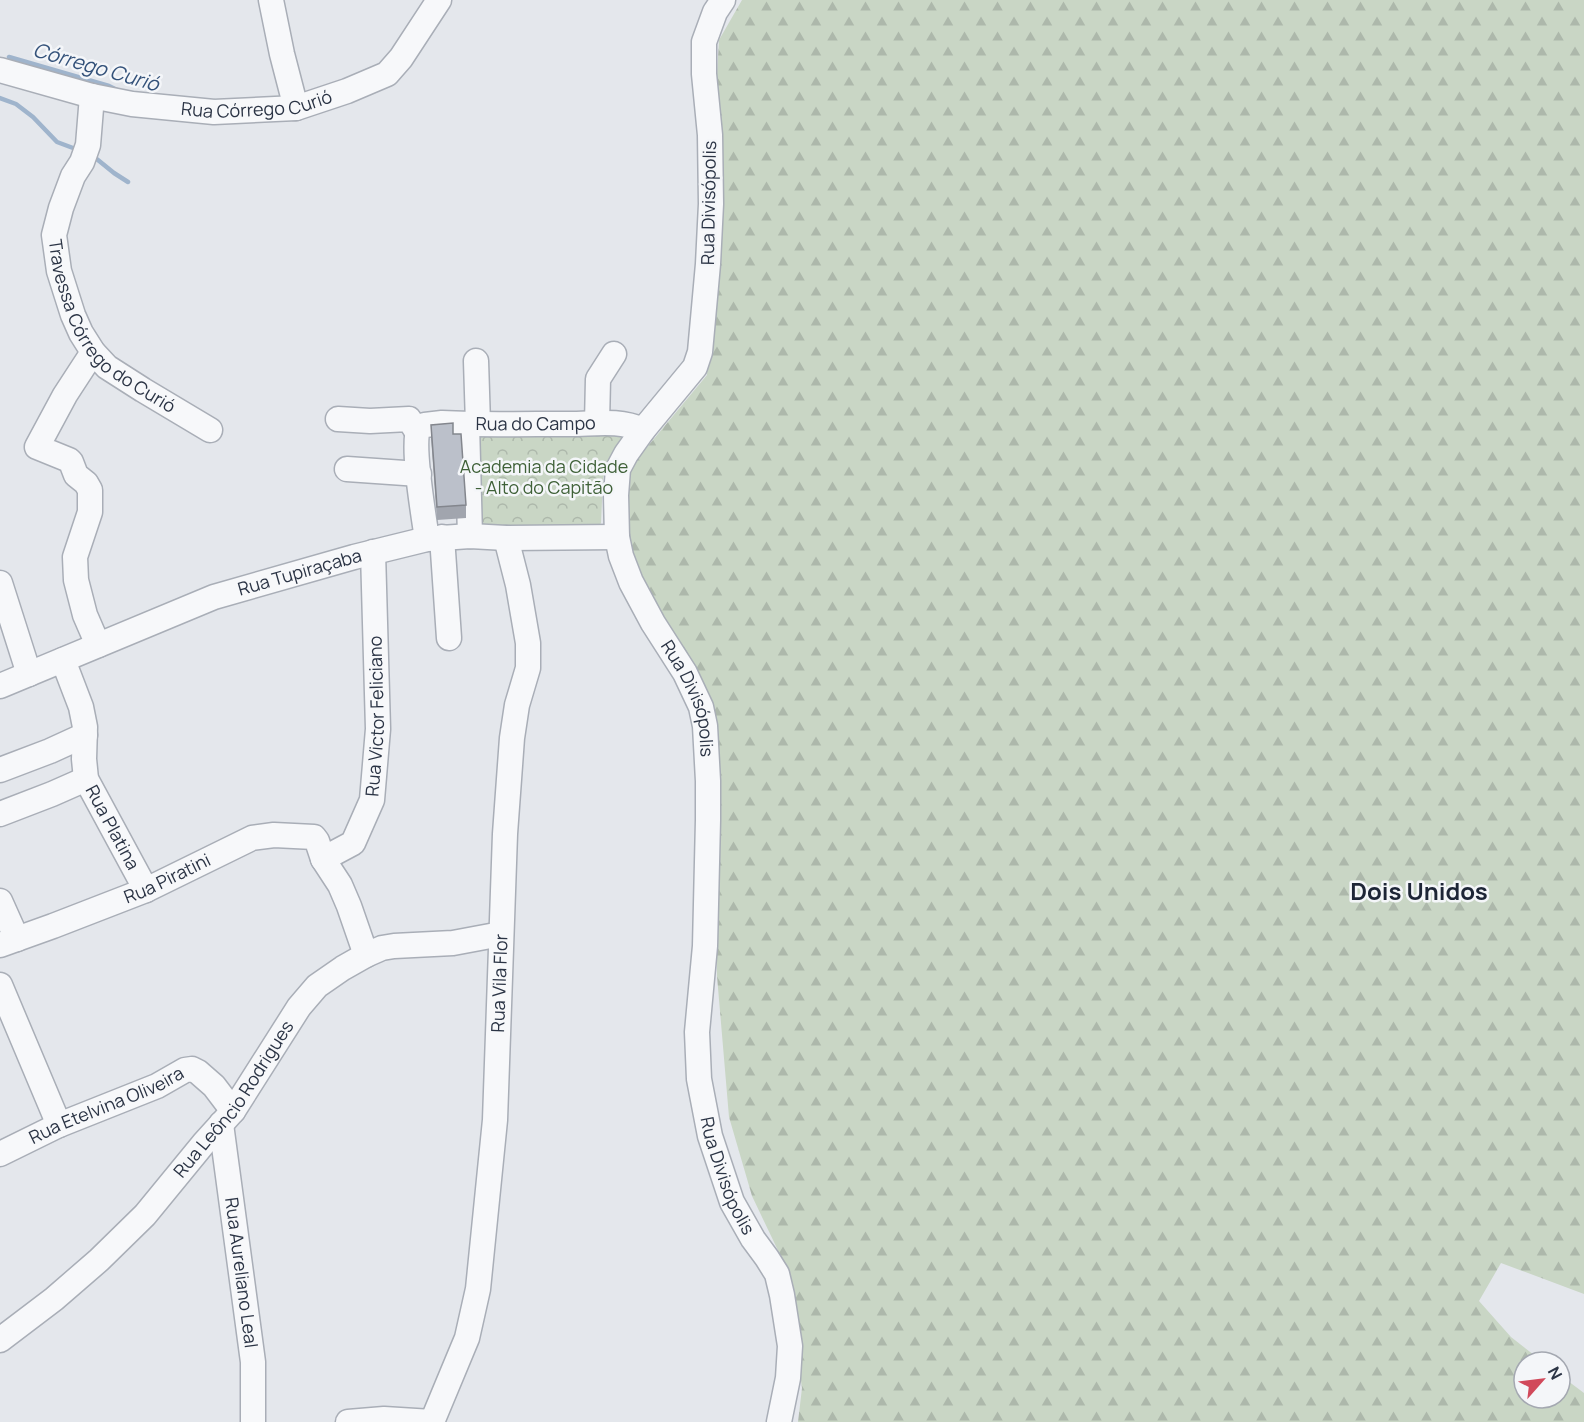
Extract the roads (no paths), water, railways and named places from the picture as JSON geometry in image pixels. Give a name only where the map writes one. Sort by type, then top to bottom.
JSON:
[{"type":"street","points":[[271,0],[296,108]]},
{"type":"street","name":"Rua Córrego Curió","points":[[0,70],[92,96],[132,104],[214,112],[296,108],[347,91],[387,74],[428,20],[439,0]]},
{"type":"street","name":"Rua Divisópolis","points":[[723,0],[715,12],[704,42],[704,74],[710,135],[711,204],[700,352],[695,367],[643,430],[618,469],[617,537],[621,556],[631,582],[653,623],[685,673],[700,707],[705,726],[708,820],[705,946],[697,1032],[699,1079],[710,1136],[732,1202],[748,1231],[777,1274],[782,1295],[790,1346],[788,1378],[779,1422]]},
{"type":"street","name":"Travessa Córrego do Curió","points":[[92,96],[88,145],[82,162],[73,176],[54,235],[59,271],[73,315],[93,352],[107,367],[210,430]]},
{"type":"street","points":[[93,352],[65,395],[37,447],[69,459],[76,475],[86,483],[90,490],[90,512],[75,557],[76,580],[85,615],[98,645]]},
{"type":"street","points":[[597,423],[598,378],[614,354]]},
{"type":"street","points":[[470,536],[472,424],[476,361]]},
{"type":"street","points":[[338,419],[370,421],[409,419],[421,428],[419,474],[434,538],[449,638]]},
{"type":"street","name":"Rua do Campo","points":[[421,428],[472,424],[618,423],[632,425],[643,430]]},
{"type":"street","points":[[346,469],[419,474]]},
{"type":"street","name":"Rua Tupiraçaba","points":[[0,686],[214,597],[373,552],[434,538],[470,536],[617,537]]},
{"type":"street","name":"Rua Vila Flor","points":[[432,1422],[467,1338],[478,1289],[495,1120],[505,834],[517,705],[528,668],[528,643],[518,585],[506,538]]},
{"type":"street","name":"Rua Victor Feliciano","points":[[323,859],[353,843],[372,800],[378,729],[373,552]]},
{"type":"street","points":[[0,583],[29,674]]},
{"type":"street","name":"Rua Platina","points":[[63,660],[81,707],[85,728],[86,779],[146,890]]},
{"type":"street","points":[[0,770],[85,735]]},
{"type":"street","points":[[0,814],[86,779]]},
{"type":"street","name":"Rua Piratini","points":[[8,942],[146,890],[252,838],[274,835],[314,837],[323,859]]},
{"type":"street","points":[[323,859],[350,906],[366,955]]},
{"type":"street","points":[[0,901],[8,942]]},
{"type":"street","name":"Rua Leôncio Rodrigues","points":[[0,1340],[54,1299],[99,1260],[145,1215],[227,1117],[299,1007],[317,986],[343,968],[382,948],[453,943],[501,934]]},
{"type":"street","points":[[0,985],[58,1125]]},
{"type":"street","name":"Rua Etelvina Oliveira","points":[[0,1154],[58,1125],[157,1086],[184,1070],[192,1069],[198,1072],[214,1086],[227,1117]]},
{"type":"street","name":"Rua Aureliano Leal","points":[[227,1117],[253,1362],[253,1422]]},
{"type":"street","points":[[348,1422],[384,1419],[432,1422]]},
{"type":"waterway","name":"Córrego Curió","points":[[9,57],[117,90]]},
{"type":"waterway","points":[[0,98],[16,104],[33,117],[57,142],[73,148]]},
{"type":"waterway","points":[[93,156],[128,182]]},
{"type":"district","name":"Dois Unidos","points":[[1419,892]]},
{"type":"park label","name":"Academia da Cidade - Alto do Capitão","points":[[544,477]]}]
